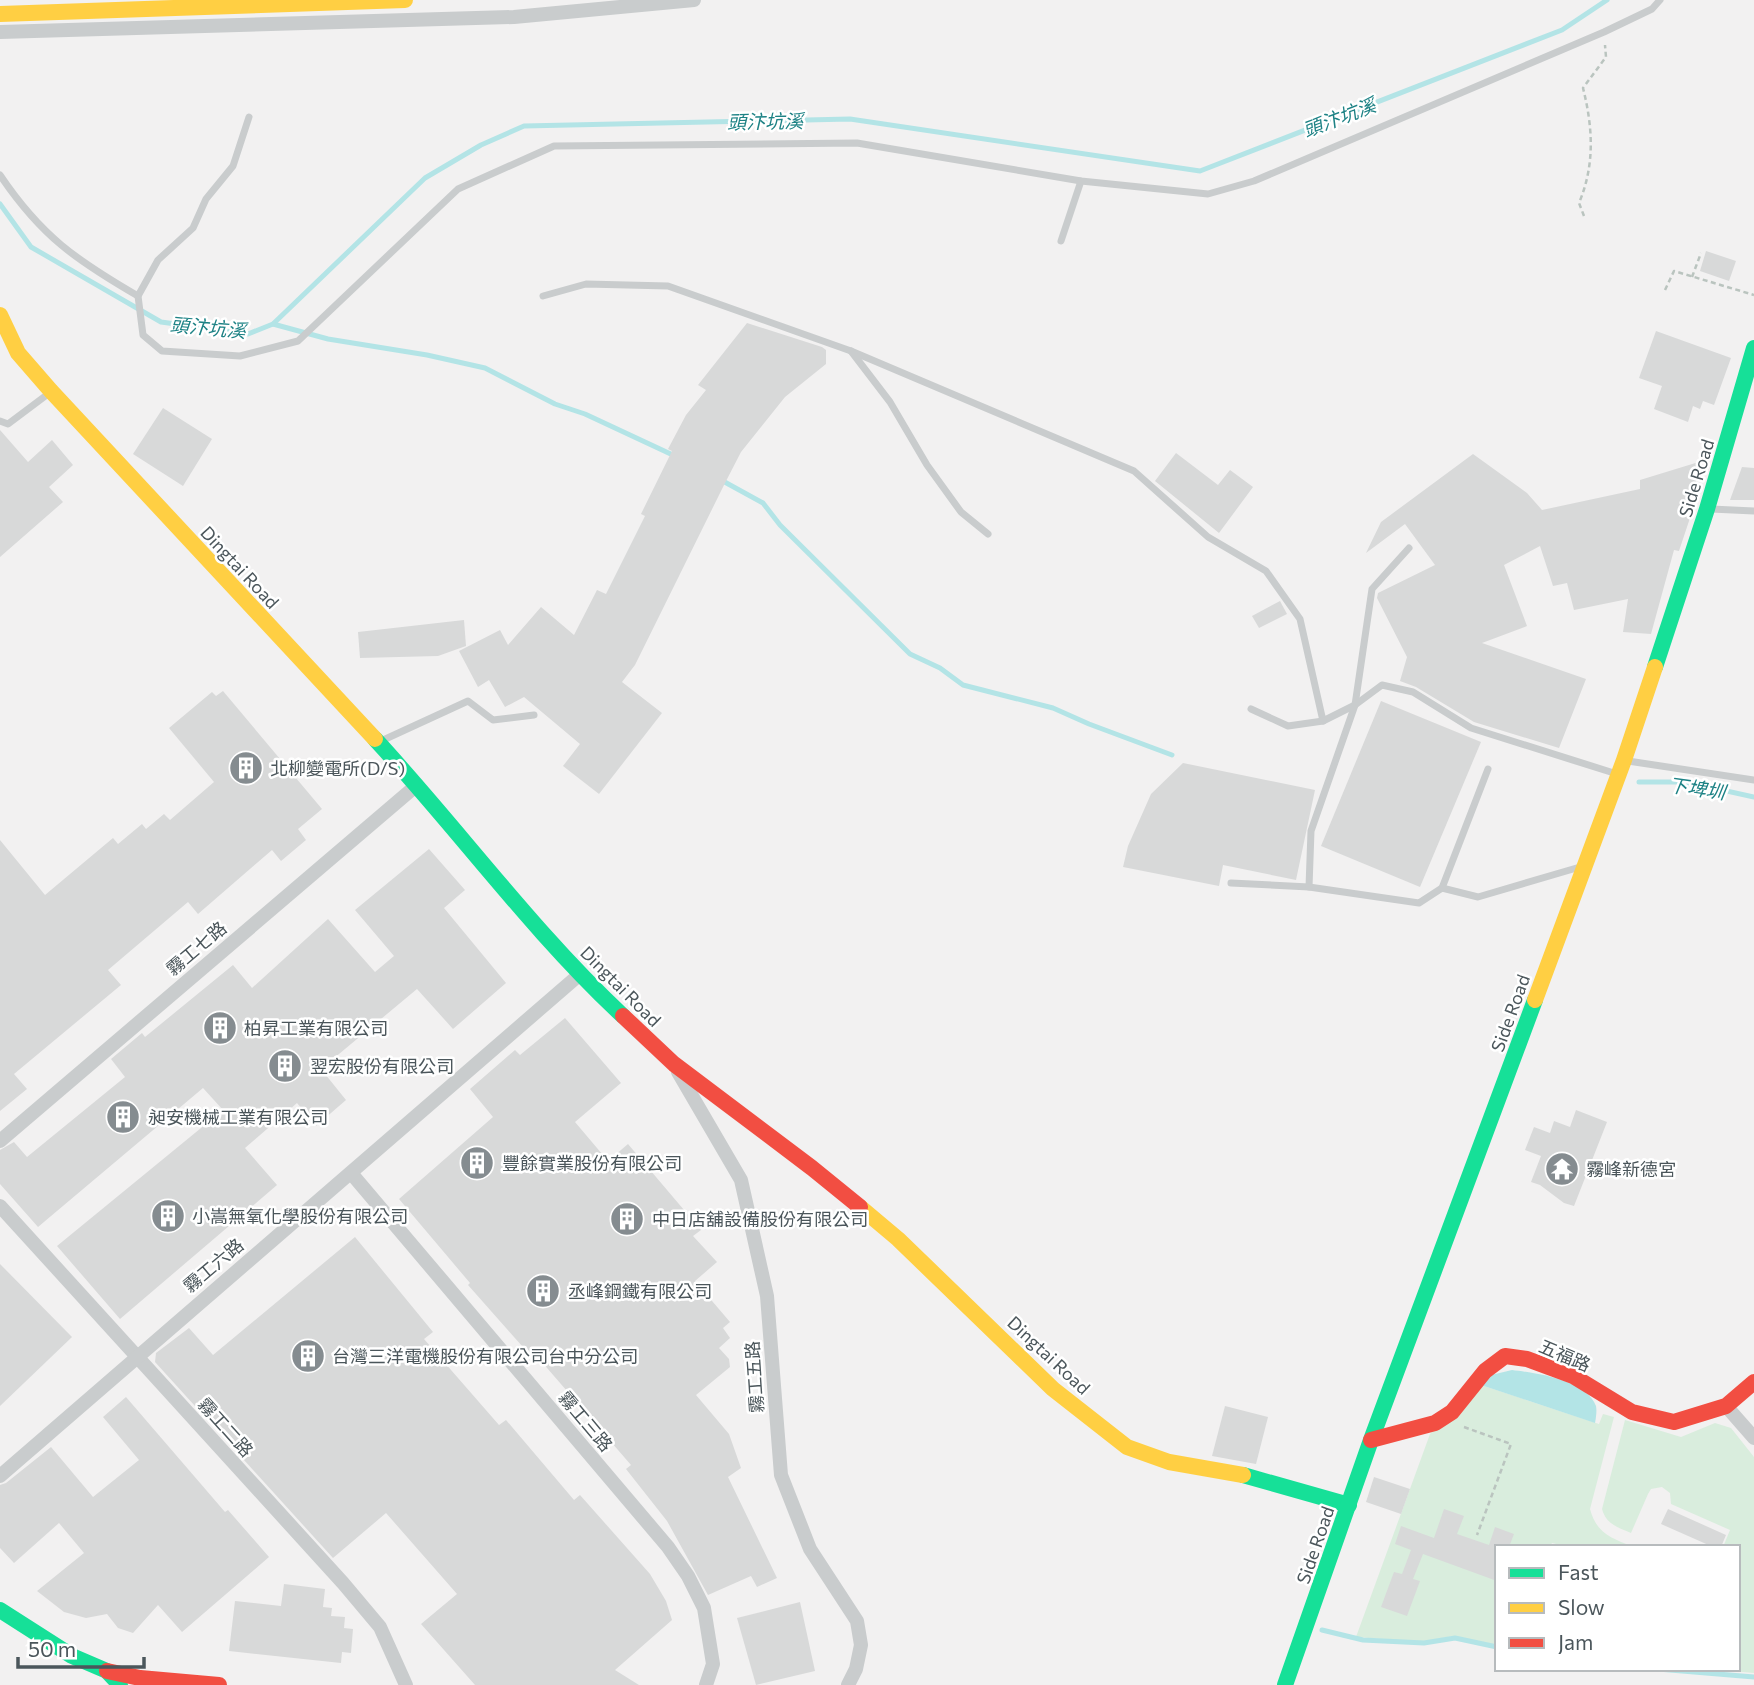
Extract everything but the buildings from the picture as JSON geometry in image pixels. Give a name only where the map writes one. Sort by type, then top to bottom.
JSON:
[{"type":"main road","points":[[0,14],[405,0]]},
{"type":"main road","name":"Dingtai Road","points":[[0,315],[18,353],[51,391],[417,785],[579,975],[674,1065],[812,1168],[898,1239],[1053,1389],[1127,1447],[1169,1462],[1258,1478],[1349,1505]]},
{"type":"main road","name":"Side Road","points":[[1285,1685],[1371,1440],[1620,767],[1707,509],[1754,348]]},
{"type":"main road","name":"五福路","points":[[1371,1440],[1435,1423],[1452,1412],[1485,1371],[1505,1356],[1527,1359],[1573,1376],[1632,1412],[1674,1422],[1726,1406],[1754,1382]]},
{"type":"main road","points":[[0,1610],[72,1656],[107,1671],[140,1678],[219,1685]]},
{"type":"main road","points":[[107,1671],[120,1685]]},
{"type":"street","points":[[0,32],[514,16],[694,0]]},
{"type":"street","name":"霧工七路","points":[[0,1141],[417,785]]},
{"type":"street","name":"霧工六路","points":[[0,1476],[579,975]]},
{"type":"street","name":"霧工五路","points":[[674,1065],[741,1180],[766,1296],[781,1475],[810,1549],[857,1621],[861,1645],[856,1669],[848,1685]]},
{"type":"street","name":"霧工三路","points":[[351,1173],[668,1547],[688,1576],[704,1608],[712,1664],[706,1685]]},
{"type":"street","name":"霧工二路","points":[[0,1206],[380,1628],[407,1685]]},
{"type":"street","points":[[1726,1406],[1754,1438]]},
{"type":"lane","points":[[249,117],[233,166],[206,199],[193,228],[158,260],[138,296],[143,335],[162,351],[240,356],[298,341],[458,188],[554,146],[857,143],[1081,181],[1208,194],[1254,181],[1604,32],[1652,9],[1660,0]]},
{"type":"lane","points":[[0,175],[25,210],[55,241],[83,264],[138,296]]},
{"type":"lane","points":[[1061,241],[1081,181]]},
{"type":"lane","points":[[543,296],[586,284],[668,286],[850,351],[1134,471],[1208,537],[1266,571],[1300,619],[1322,721]]},
{"type":"lane","points":[[850,351],[890,402],[927,466],[961,512],[988,534]]},
{"type":"lane","points":[[0,421],[8,424],[51,391]]},
{"type":"lane","points":[[1707,509],[1754,511]]},
{"type":"lane","points":[[1309,887],[1311,831],[1355,705],[1372,589],[1409,548]]},
{"type":"lane","points":[[1251,709],[1288,726],[1322,721],[1355,705],[1382,685],[1413,692],[1471,728],[1620,767],[1754,780]]},
{"type":"lane","points":[[378,743],[468,701],[493,720],[534,715]]},
{"type":"lane","points":[[1230,883],[1309,887],[1419,903],[1442,888],[1488,769]]},
{"type":"lane","points":[[1442,888],[1478,898],[1584,866]]},
{"type":"path","points":[[1584,216],[1579,203],[1587,184],[1593,143],[1583,88],[1606,57],[1604,32]]},
{"type":"path","points":[[1692,276],[1701,253]]},
{"type":"path","points":[[1665,290],[1674,271],[1754,295]]},
{"type":"path","points":[[1463,1426],[1511,1444],[1477,1535]]},
{"type":"green space","points":[[1478,1384],[1599,1424],[1603,1414],[1614,1417],[1590,1509],[1601,1529],[1629,1545],[1495,1545],[1495,1645],[1454,1636],[1419,1642],[1356,1637],[1430,1434]]},
{"type":"green space","points":[[1625,1420],[1681,1437],[1715,1423],[1731,1428],[1754,1457],[1754,1673],[1732,1671],[1740,1671],[1740,1545],[1724,1545],[1730,1530],[1671,1504],[1670,1493],[1662,1487],[1651,1489],[1631,1533],[1613,1524],[1602,1509]]},
{"type":"water","points":[[1512,1370],[1559,1379],[1582,1390],[1591,1397],[1596,1406],[1595,1423],[1478,1384],[1487,1376]]},
{"type":"waterway","name":"頭汴坑溪","points":[[0,204],[31,247],[161,322],[248,334],[273,324],[425,178],[481,145],[524,126],[850,119],[1200,171],[1562,30],[1607,0]]},
{"type":"waterway","points":[[273,324],[328,339],[427,355],[485,368],[555,404],[585,414],[675,456]]},
{"type":"waterway","points":[[721,480],[763,503],[780,525],[910,654],[940,668],[963,685],[1053,708],[1172,755]]},
{"type":"waterway","name":"下埤圳","points":[[1639,782],[1686,782],[1754,797]]},
{"type":"waterway","points":[[1322,1630],[1363,1640],[1424,1643],[1455,1638],[1495,1647]]},
{"type":"waterway","points":[[1682,1671],[1754,1677]]},
{"type":"traffic: fast","points":[[1655,667],[1707,509],[1754,348]]},
{"type":"traffic: fast","points":[[375,739],[558,950],[623,1016]]},
{"type":"traffic: fast","points":[[1285,1685],[1371,1440],[1535,1000]]},
{"type":"traffic: fast","points":[[1243,1475],[1349,1505]]},
{"type":"traffic: fast","points":[[0,1610],[72,1656],[107,1671],[120,1685]]},
{"type":"traffic: slow","points":[[0,14],[405,0]]},
{"type":"traffic: slow","points":[[0,315],[18,353],[51,391],[375,739]]},
{"type":"traffic: slow","points":[[1535,1000],[1624,760],[1655,667]]},
{"type":"traffic: slow","points":[[860,1207],[898,1239],[1053,1389],[1127,1447],[1169,1462],[1243,1475]]},
{"type":"traffic: jam","points":[[623,1016],[674,1064],[860,1207]]},
{"type":"traffic: jam","points":[[1371,1440],[1435,1423],[1452,1412],[1485,1371],[1505,1356],[1527,1359],[1573,1376],[1632,1412],[1674,1422],[1726,1406],[1754,1382]]},
{"type":"traffic: jam","points":[[107,1671],[140,1678],[219,1685]]},
{"type":"place","name":"北柳變電所(D/S)","points":[[246,768]]},
{"type":"place","name":"柏昇工業有限公司","points":[[220,1028]]},
{"type":"place","name":"翌宏股份有限公司","points":[[285,1066]]},
{"type":"place","name":"昶安機械工業有限公司","points":[[123,1117]]},
{"type":"place","name":"豐餘實業股份有限公司","points":[[477,1163]]},
{"type":"place","name":"霧峰新德宮","points":[[1562,1169]]},
{"type":"place","name":"小嵩無氧化學股份有限公司","points":[[168,1216]]},
{"type":"place","name":"中日店舖設備股份有限公司","points":[[627,1219]]},
{"type":"place","name":"丞峰鋼鐵有限公司","points":[[543,1291]]},
{"type":"place","name":"台灣三洋電機股份有限公司台中分公司","points":[[308,1356]]}]
